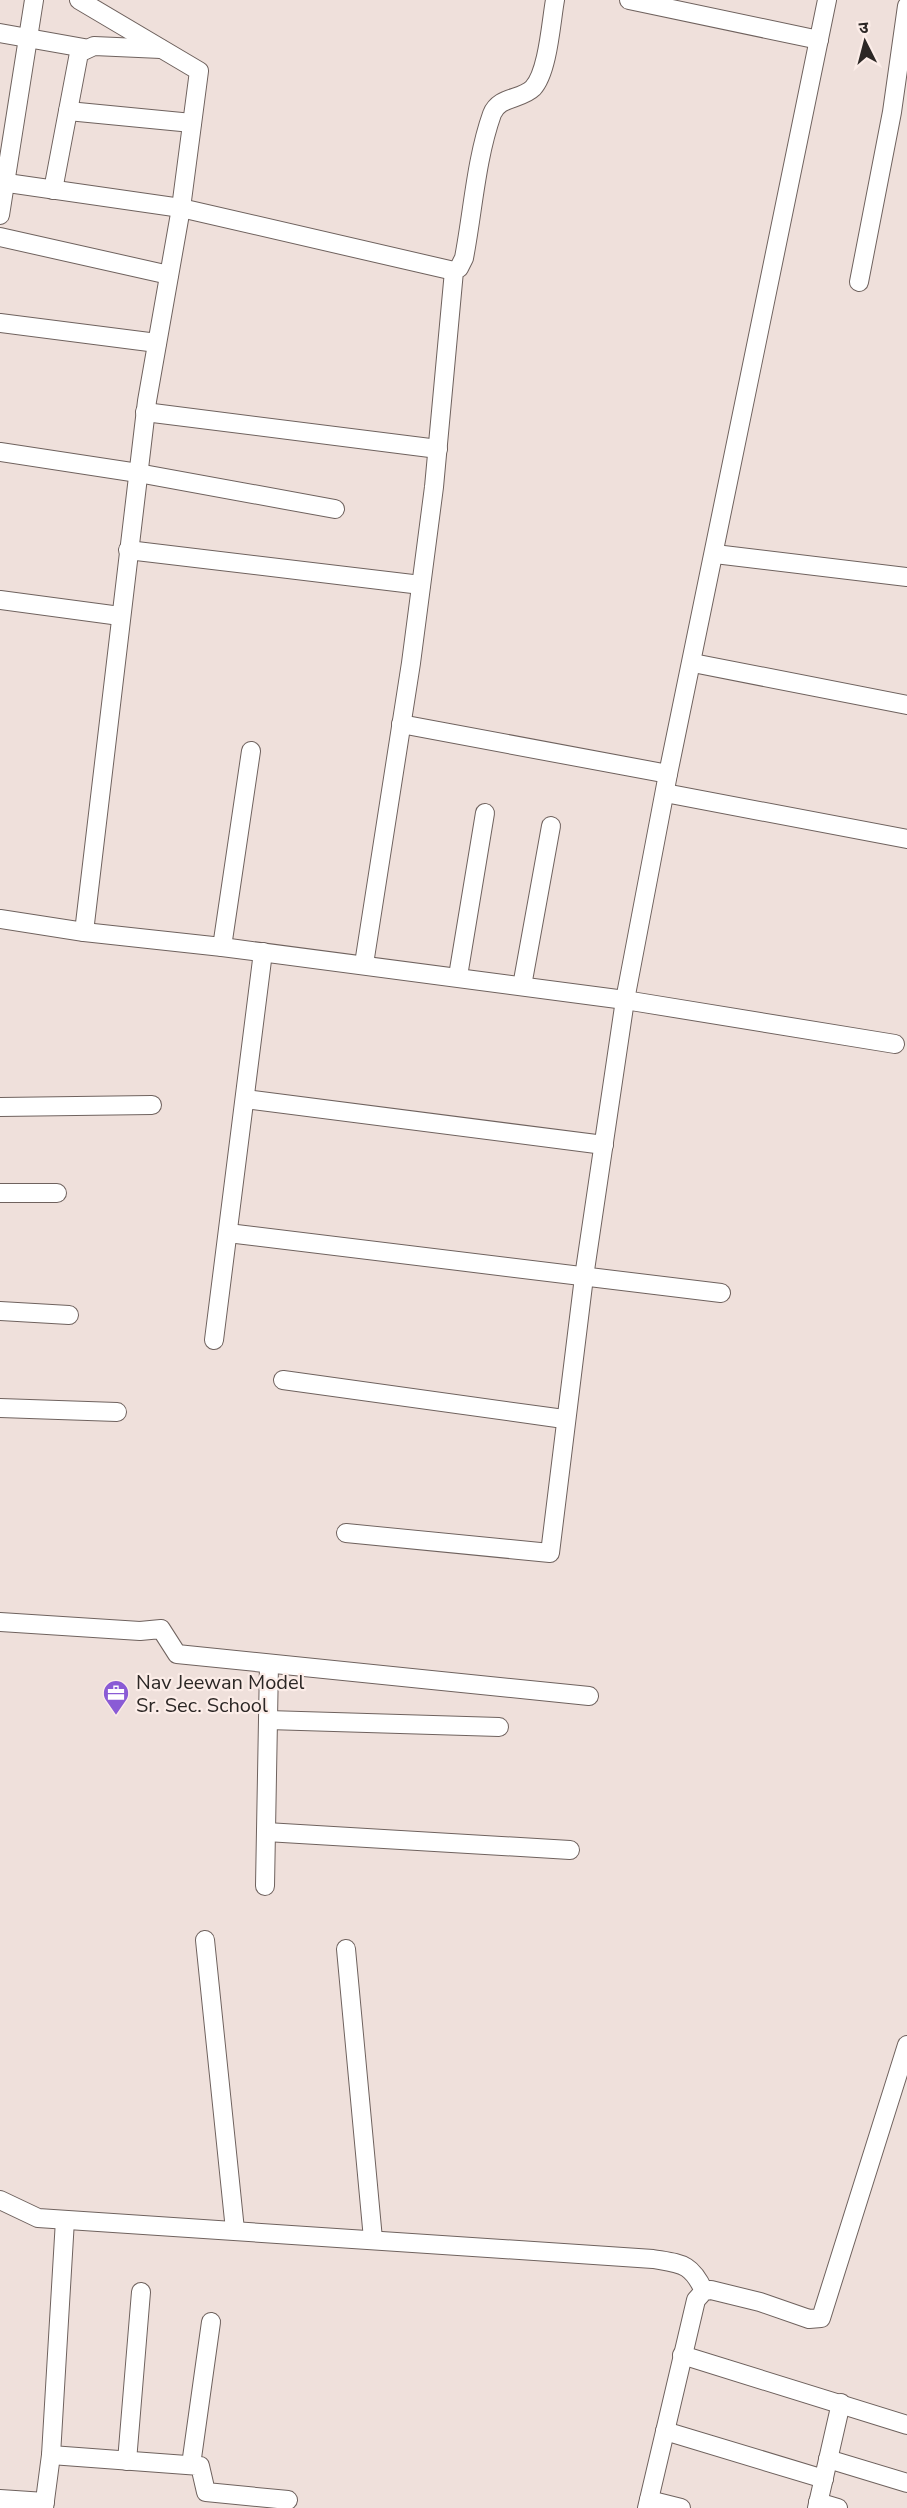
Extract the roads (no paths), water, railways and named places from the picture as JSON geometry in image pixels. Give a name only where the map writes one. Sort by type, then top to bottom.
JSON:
[{"type":"street","points":[[0,215],[3,183],[34,0]]},
{"type":"street","points":[[79,0],[199,71],[181,208],[145,412],[84,932]]},
{"type":"street","points":[[3,183],[181,208],[454,271],[459,268],[464,258],[484,145],[493,112],[502,101],[526,94],[535,86],[545,57],[555,0]]},
{"type":"street","points":[[629,0],[699,6],[819,40]]},
{"type":"street","points":[[346,1533],[550,1553],[564,1419],[626,1000],[668,774],[693,663],[827,0]]},
{"type":"street","points":[[860,282],[892,112],[907,6]]},
{"type":"street","points":[[0,33],[84,48],[163,49]]},
{"type":"street","points":[[53,190],[79,53],[84,48]]},
{"type":"street","points":[[68,111],[192,123]]},
{"type":"street","points":[[0,237],[169,275]]},
{"type":"street","points":[[364,964],[421,585],[438,449],[454,271]]},
{"type":"street","points":[[0,323],[157,343]]},
{"type":"street","points":[[145,412],[438,449]]},
{"type":"street","points":[[0,452],[138,473],[335,509]]},
{"type":"street","points":[[128,550],[421,585]]},
{"type":"street","points":[[715,554],[907,577]]},
{"type":"street","points":[[0,600],[120,616]]},
{"type":"street","points":[[693,663],[907,705]]},
{"type":"street","points":[[401,724],[668,774]]},
{"type":"street","points":[[222,947],[251,751]]},
{"type":"street","points":[[665,793],[907,839]]},
{"type":"street","points":[[458,976],[485,813]]},
{"type":"street","points":[[522,986],[551,826]]},
{"type":"street","points":[[0,919],[84,932],[458,976],[626,1000],[895,1044]]},
{"type":"street","points":[[214,1340],[263,952]]},
{"type":"street","points":[[245,1099],[604,1145]]},
{"type":"street","points":[[0,1107],[152,1105]]},
{"type":"street","points":[[0,1193],[57,1193]]},
{"type":"street","points":[[228,1233],[721,1293]]},
{"type":"street","points":[[0,1311],[69,1315]]},
{"type":"street","points":[[283,1380],[564,1419]]},
{"type":"street","points":[[0,1408],[117,1412]]},
{"type":"street","points":[[0,1622],[141,1631],[161,1629],[177,1654],[589,1696]]},
{"type":"street","points":[[265,1886],[269,1664]]},
{"type":"street","points":[[268,1720],[499,1727]]},
{"type":"street","points":[[266,1832],[570,1850]]},
{"type":"street","points":[[206,1940],[235,2230]]},
{"type":"street","points":[[346,1949],[373,2239]]},
{"type":"street","points":[[0,2200],[38,2218],[653,2259],[681,2264],[692,2270],[704,2291],[760,2302],[809,2319],[821,2318],[907,2045]]},
{"type":"street","points":[[0,2499],[44,2505],[51,2454],[65,2220]]},
{"type":"street","points":[[681,2508],[648,2504],[696,2300],[704,2291]]},
{"type":"street","points":[[127,2461],[141,2292]]},
{"type":"street","points":[[191,2465],[211,2322]]},
{"type":"street","points":[[682,2355],[907,2425]]},
{"type":"street","points":[[838,2508],[818,2505],[841,2403]]},
{"type":"street","points":[[665,2430],[824,2479]]},
{"type":"street","points":[[51,2454],[200,2466],[206,2492],[288,2500]]},
{"type":"street","points":[[828,2459],[907,2483]]},
{"type":"place","name":"Nav Jeewan Model Sr. Sec. School","points":[[116,1716]]}]
